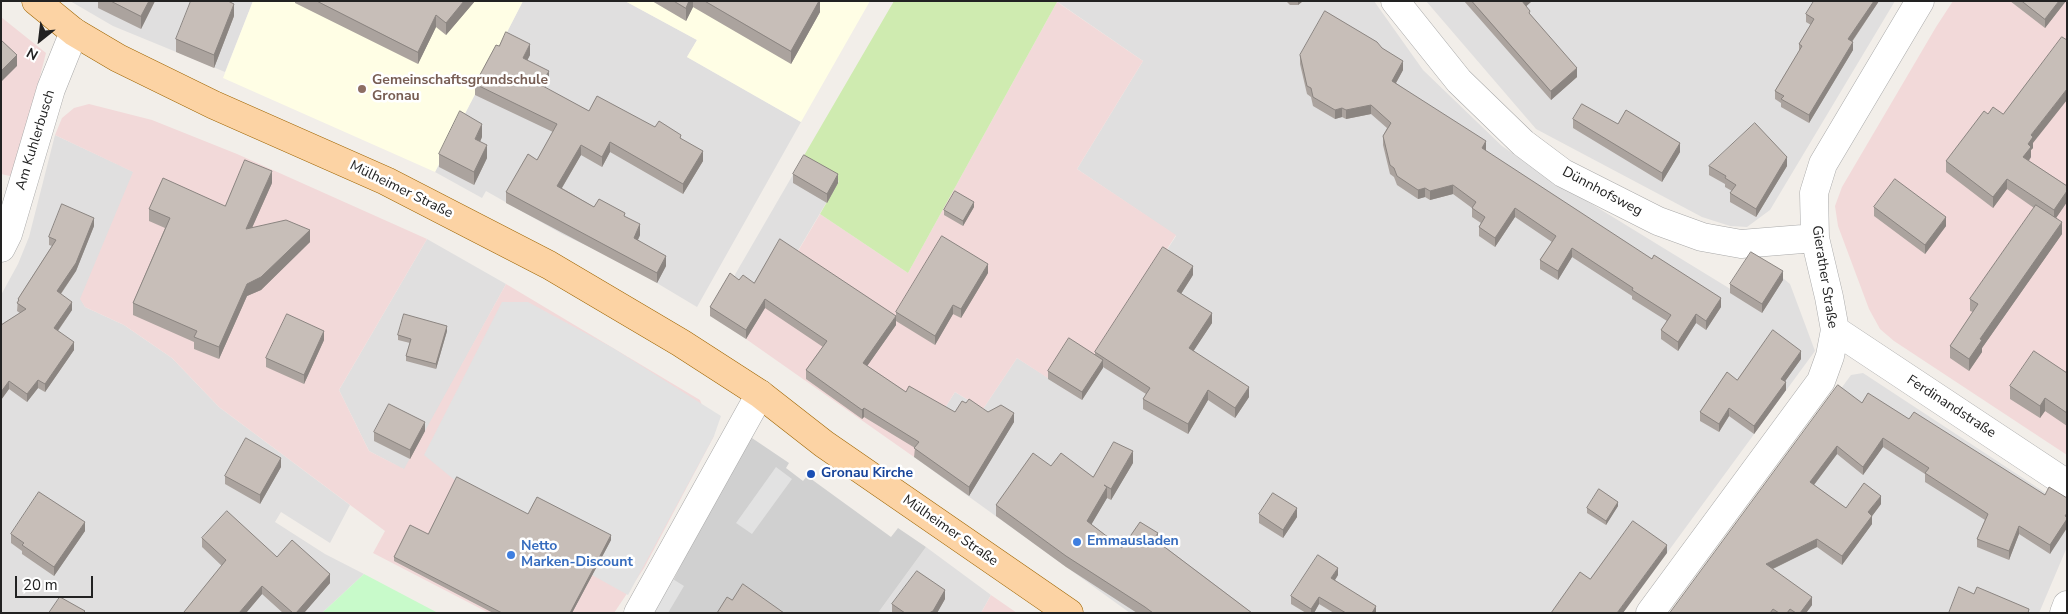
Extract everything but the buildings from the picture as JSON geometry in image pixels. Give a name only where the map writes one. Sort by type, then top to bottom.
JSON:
[{"type":"main road","name":"Mülheimer Straße","points":[[36,1],[74,32],[127,62],[214,105],[386,182],[548,265],[681,343],[760,394],[824,444],[1069,613]]},
{"type":"street","name":"Dünnhofsweg","points":[[1395,1],[1459,81],[1523,143],[1563,173],[1658,221],[1702,237],[1742,244],[1815,238]]},
{"type":"street","name":"Gierather Straße","points":[[1650,613],[1820,381],[1830,356],[1835,330],[1815,238],[1814,193],[1823,164],[1920,1]]},
{"type":"street","name":"Am Kuhlerbusch","points":[[1,248],[8,234],[51,88],[74,32]]},
{"type":"street","name":"Ferdinandstraße","points":[[1835,330],[2067,484]]},
{"type":"street","points":[[638,613],[760,394]]},
{"type":"street","points":[[2064,613],[2067,605]]},
{"type":"shaded area","points":[[70,1],[253,1],[225,72],[113,26]]},
{"type":"shaded area","name":"Gemeinschaftsgrundschule Gronau","points":[[253,1],[523,1],[435,172],[223,78]]},
{"type":"shaded area","points":[[523,1],[625,1],[697,40],[687,57],[801,122],[697,307],[625,264],[562,234],[486,191],[482,198],[435,172]]},
{"type":"shaded area","points":[[625,1],[870,1],[801,122],[687,57],[697,40]]},
{"type":"shaded area","points":[[1056,1],[1374,1],[1423,70],[1502,146],[1541,173],[1732,290],[1755,255],[1790,284],[1815,351],[1623,613],[1130,613],[914,457],[955,392],[983,409],[1017,358],[1074,394],[1176,236],[1077,169],[1143,61]]},
{"type":"shaded area","points":[[1426,1],[1895,1],[1770,210],[1747,227],[1730,226],[1702,217],[1536,129]]},
{"type":"shaded area","points":[[1953,1],[2067,1],[2067,455],[1894,341],[1880,329],[1869,309],[1838,226],[1835,206],[1842,187]]},
{"type":"shaded area","points":[[1057,2],[1143,61],[1077,169],[1176,235],[1074,395],[1017,358],[983,409],[955,392],[914,457],[746,339],[820,214],[908,273]]},
{"type":"shaded area","points":[[1,17],[46,53],[14,177],[1,174]]},
{"type":"shaded area","points":[[89,104],[152,120],[237,154],[427,239],[339,390],[369,451],[404,469],[506,284],[700,400],[714,436],[644,568],[614,613],[489,613],[373,553],[385,531],[219,407],[172,358],[124,325],[85,307],[80,299],[133,172],[55,135],[62,118],[74,108]]},
{"type":"shaded area","points":[[55,135],[134,172],[81,299],[85,307],[124,325],[172,358],[219,407],[350,505],[330,543],[281,512],[275,522],[325,554],[364,574],[322,613],[1,613],[1,295],[18,264],[29,237]]},
{"type":"shaded area","points":[[802,159],[839,181],[746,339],[711,316]]},
{"type":"shaded area","points":[[427,239],[506,284],[405,470],[369,451],[339,390]]},
{"type":"shaded area","points":[[502,302],[528,302],[613,348],[721,416],[714,436],[628,595],[592,575],[610,540],[528,519],[457,482],[424,455]]},
{"type":"shaded area","points":[[1863,373],[2067,507],[2067,547],[2039,613],[1676,613],[1851,375]]},
{"type":"shaded area","points":[[746,434],[789,463],[786,468],[803,481],[807,476],[891,537],[898,528],[926,547],[878,613],[655,613],[668,591]]},
{"type":"shaded area","points":[[776,467],[792,479],[752,534],[736,523]]},
{"type":"shaded area","points":[[926,547],[991,595],[981,613],[878,613]]},
{"type":"shaded area","points":[[668,576],[684,586],[668,613],[646,613]]},
{"type":"shaded area","points":[[991,595],[1017,613],[981,613]]},
{"type":"green space","points":[[894,1],[1057,2],[908,273],[820,214],[839,181],[802,159]]},
{"type":"green space","points":[[364,574],[438,613],[322,613]]},
{"type":"place","name":"Gemeinschaftsgrundschule Gronau","points":[[362,89]]},
{"type":"place","name":"Gronau Kirche","points":[[811,474]]},
{"type":"place","name":"Emmausladen","points":[[1077,542]]},
{"type":"place","name":"Netto Marken-Discount","points":[[511,555]]}]
